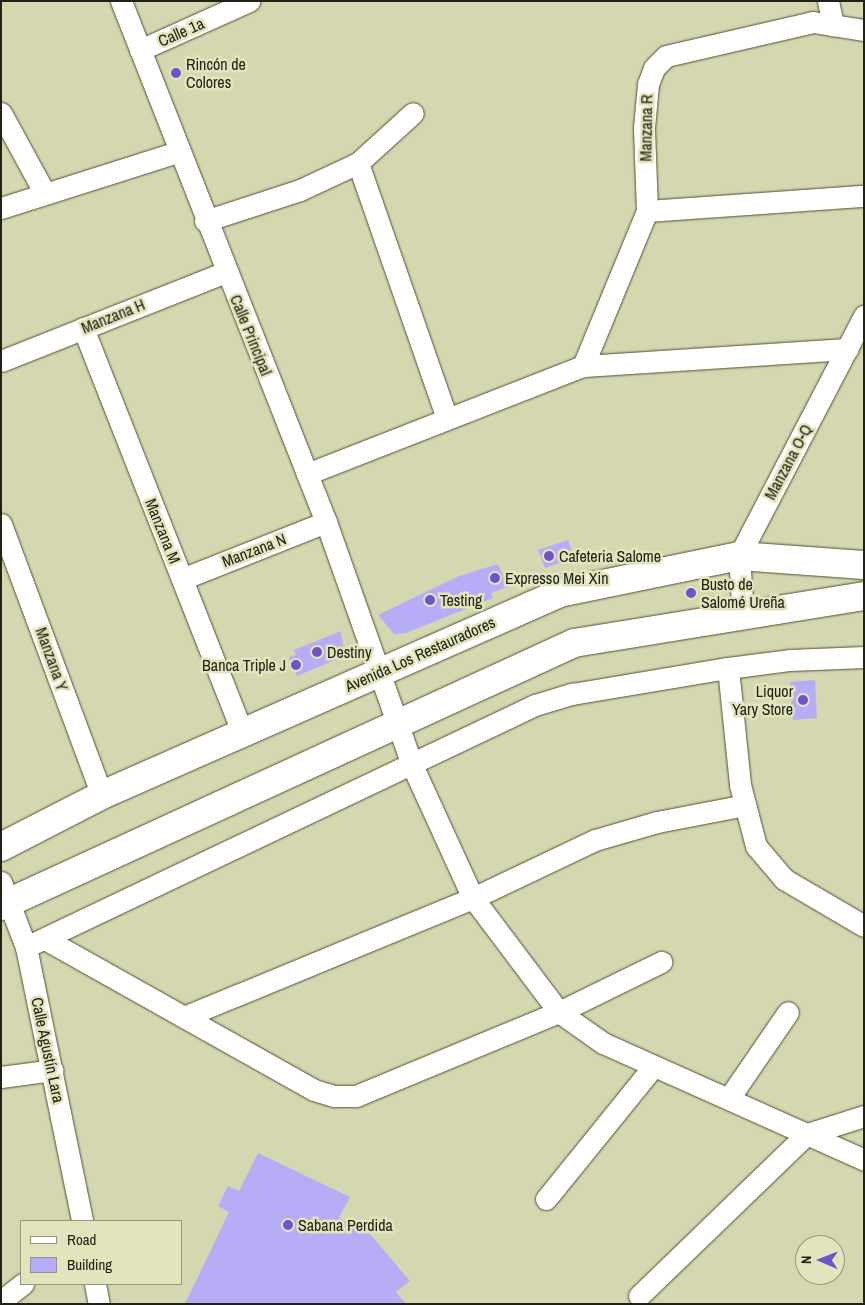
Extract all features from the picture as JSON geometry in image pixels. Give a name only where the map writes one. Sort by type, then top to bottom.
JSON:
[{"type":"street","name":"Calle Principal","points":[[121,1],[205,221],[326,522],[396,725],[412,765],[473,898],[559,1012],[602,1043],[652,1068],[729,1098],[864,1160]]},
{"type":"street","name":"Calle 1a","points":[[140,50],[249,1]]},
{"type":"street","points":[[828,1],[833,25]]},
{"type":"street","name":"Manzana R","points":[[583,366],[646,211],[644,128],[648,84],[654,68],[666,56],[813,22],[864,30]]},
{"type":"street","points":[[1,113],[44,192]]},
{"type":"street","points":[[205,221],[300,190],[358,163],[413,114]]},
{"type":"street","points":[[1,208],[44,192],[178,152]]},
{"type":"street","points":[[358,163],[447,418]]},
{"type":"street","points":[[646,211],[864,196]]},
{"type":"street","name":"Manzana H","points":[[1,361],[226,272]]},
{"type":"street","name":"Manzana O-Q","points":[[739,556],[864,316]]},
{"type":"street","name":"Manzana M","points":[[83,328],[244,735]]},
{"type":"street","points":[[306,474],[583,366],[847,349]]},
{"type":"street","name":"Manzana N","points":[[182,579],[326,522]]},
{"type":"street","name":"Manzana Y","points":[[1,524],[102,795]]},
{"type":"street","points":[[739,556],[744,615]]},
{"type":"street","name":"Avenida Los Restauradores","points":[[1,847],[102,795],[244,735],[376,671],[559,593],[739,556],[864,565]]},
{"type":"street","points":[[4,897],[396,725],[574,643],[864,596]]},
{"type":"street","points":[[35,943],[535,705],[572,694],[728,668],[790,660],[864,658]]},
{"type":"street","points":[[728,668],[745,805],[756,846],[784,879],[864,926]]},
{"type":"street","points":[[184,1018],[473,898],[595,840],[657,822],[745,805]]},
{"type":"street","name":"Calle Agustín Lara","points":[[4,897],[35,943],[52,1070],[82,1220]]},
{"type":"street","points":[[35,943],[184,1018],[314,1090],[334,1096],[356,1096],[559,1012],[661,962]]},
{"type":"street","points":[[729,1098],[788,1012]]},
{"type":"street","points":[[546,1199],[652,1068]]},
{"type":"street","points":[[1,1077],[52,1070]]},
{"type":"street","points":[[639,1296],[807,1134],[864,1116]]},
{"type":"street","points":[[1,1301],[22,1285]]},
{"type":"street","points":[[95,1285],[99,1304]]},
{"type":"building","points":[[568,540],[574,558],[545,568],[538,550]]},
{"type":"building","points":[[498,564],[508,587],[491,593],[493,598],[406,633],[394,634],[378,615],[459,576]]},
{"type":"building","name":"Destiny","points":[[341,631],[343,646],[337,659],[297,676],[289,657],[296,655],[294,650]]},
{"type":"building","name":"Liquor Yary Store","points":[[815,680],[817,718],[793,720],[790,682]]},
{"type":"building","name":"Sabana Perdida","points":[[258,1153],[350,1197],[339,1218],[369,1233],[410,1281],[396,1292],[406,1304],[185,1304],[229,1212],[218,1206],[228,1186],[239,1191]]},
{"type":"place","name":"Rincón de Colores","points":[[176,73]]},
{"type":"place","name":"Cafeteria Salome","points":[[549,556]]},
{"type":"place","name":"Expresso Mei Xin","points":[[495,578]]},
{"type":"place","name":"Busto de Salomé Ureña","points":[[691,593]]},
{"type":"place","name":"Testing","points":[[430,600]]},
{"type":"place","name":"Destiny","points":[[317,652]]},
{"type":"place","name":"Banca Triple J","points":[[296,665]]},
{"type":"place","name":"Liquor Yary Store","points":[[803,700]]},
{"type":"place","name":"Sabana Perdida","points":[[288,1225]]}]
